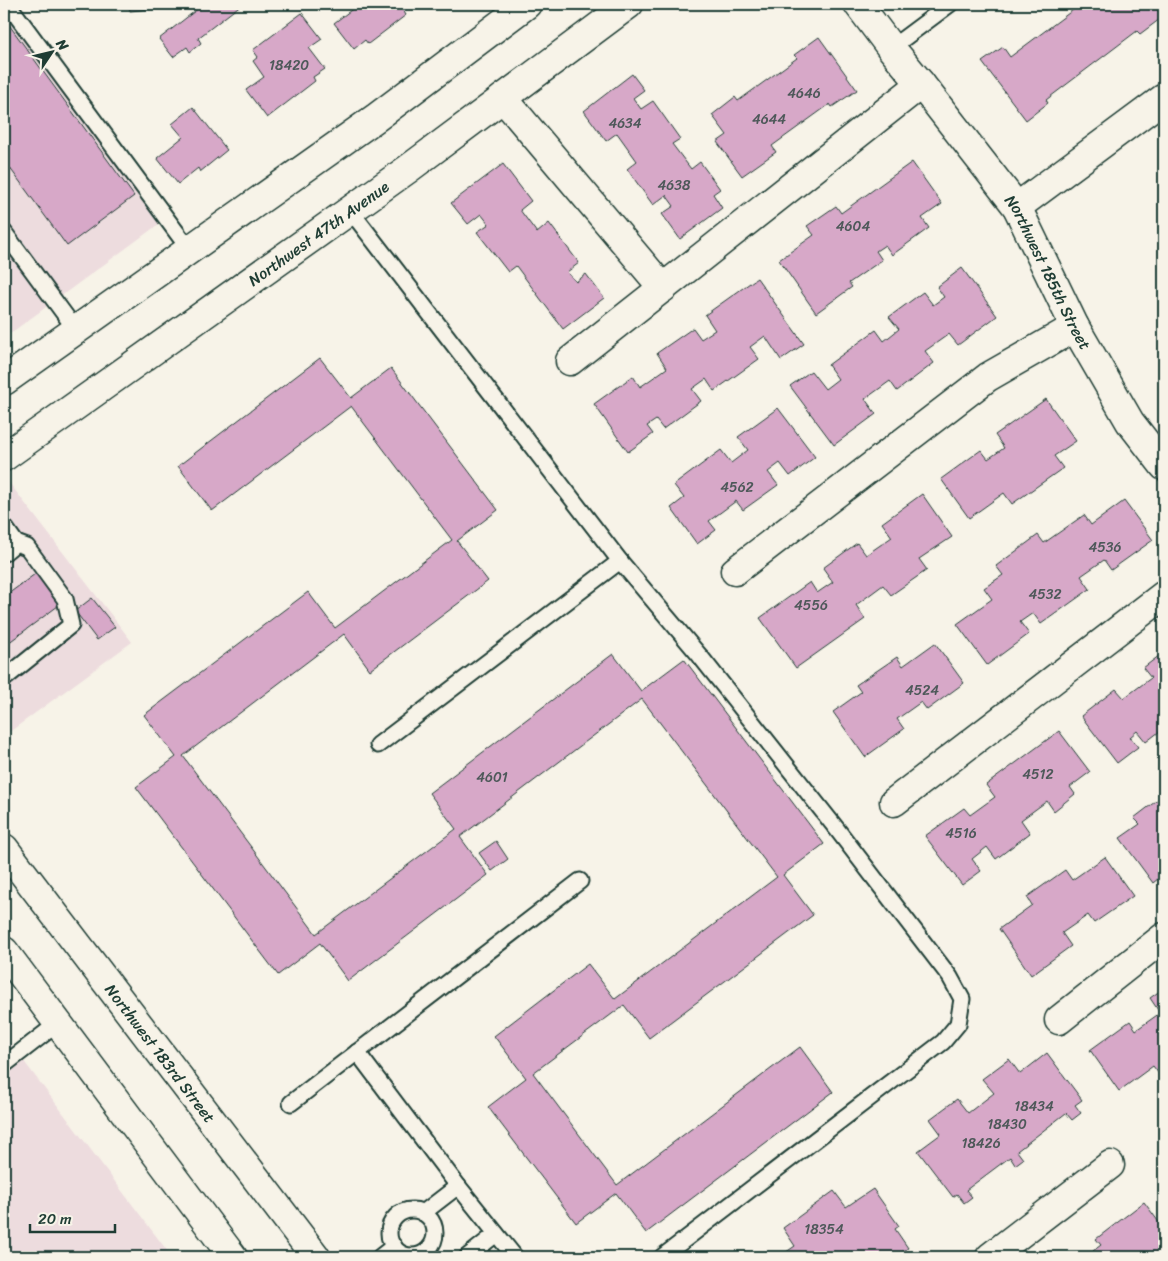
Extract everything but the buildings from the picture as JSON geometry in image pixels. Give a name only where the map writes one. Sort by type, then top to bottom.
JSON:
[{"type":"street","points":[[4,381],[377,117],[528,4]]},
{"type":"street","points":[[586,36],[604,4]]},
{"type":"street","name":"Northwest 47th Avenue","points":[[4,457],[350,210],[629,4]]},
{"type":"street","name":"Northwest 185th Street","points":[[858,4],[1017,207],[1075,327],[1130,422],[1164,466]]},
{"type":"street","points":[[570,361],[922,84]]},
{"type":"street","points":[[503,98],[663,288]]},
{"type":"street","points":[[1017,207],[1164,98]]},
{"type":"street","points":[[735,571],[988,377],[1075,327]]},
{"type":"street","points":[[894,802],[1164,595]]},
{"type":"street","name":"Northwest 183rd Street","points":[[4,848],[316,1257]]},
{"type":"street","points":[[1059,1020],[1164,937]]},
{"type":"street","points":[[4,951],[234,1255]]},
{"type":"street","points":[[1007,1252],[1110,1164]]},
{"type":"lane","points":[[8,4],[189,249]]},
{"type":"lane","points":[[891,48],[950,4]]},
{"type":"lane","points":[[350,210],[620,561],[700,656],[836,828],[950,976],[962,999],[958,1024],[943,1042],[662,1257]]},
{"type":"lane","points":[[4,232],[76,330]]},
{"type":"lane","points":[[4,526],[16,543],[27,547],[66,599],[71,625],[4,679]]},
{"type":"lane","points":[[4,553],[16,543]]},
{"type":"lane","points":[[378,745],[620,561]]},
{"type":"lane","points":[[291,1103],[580,881]]},
{"type":"lane","points":[[4,1065],[58,1023]]},
{"type":"lane","points":[[357,1052],[458,1186],[515,1257]]},
{"type":"lane","points":[[424,1213],[458,1186]]},
{"type":"lane","points":[[406,1210],[424,1213],[432,1221],[435,1229],[435,1236],[428,1250],[415,1257],[399,1252],[394,1246],[389,1232],[394,1218],[406,1210]]},
{"type":"lane","points":[[467,1257],[496,1234]]},
{"type":"lane","points":[[380,1257],[394,1246]]},
{"type":"shaded area","points":[[4,13],[159,224],[4,338]]},
{"type":"shaded area","points":[[4,476],[132,642],[4,736]]},
{"type":"shaded area","points":[[4,1035],[172,1257],[4,1257]]}]
